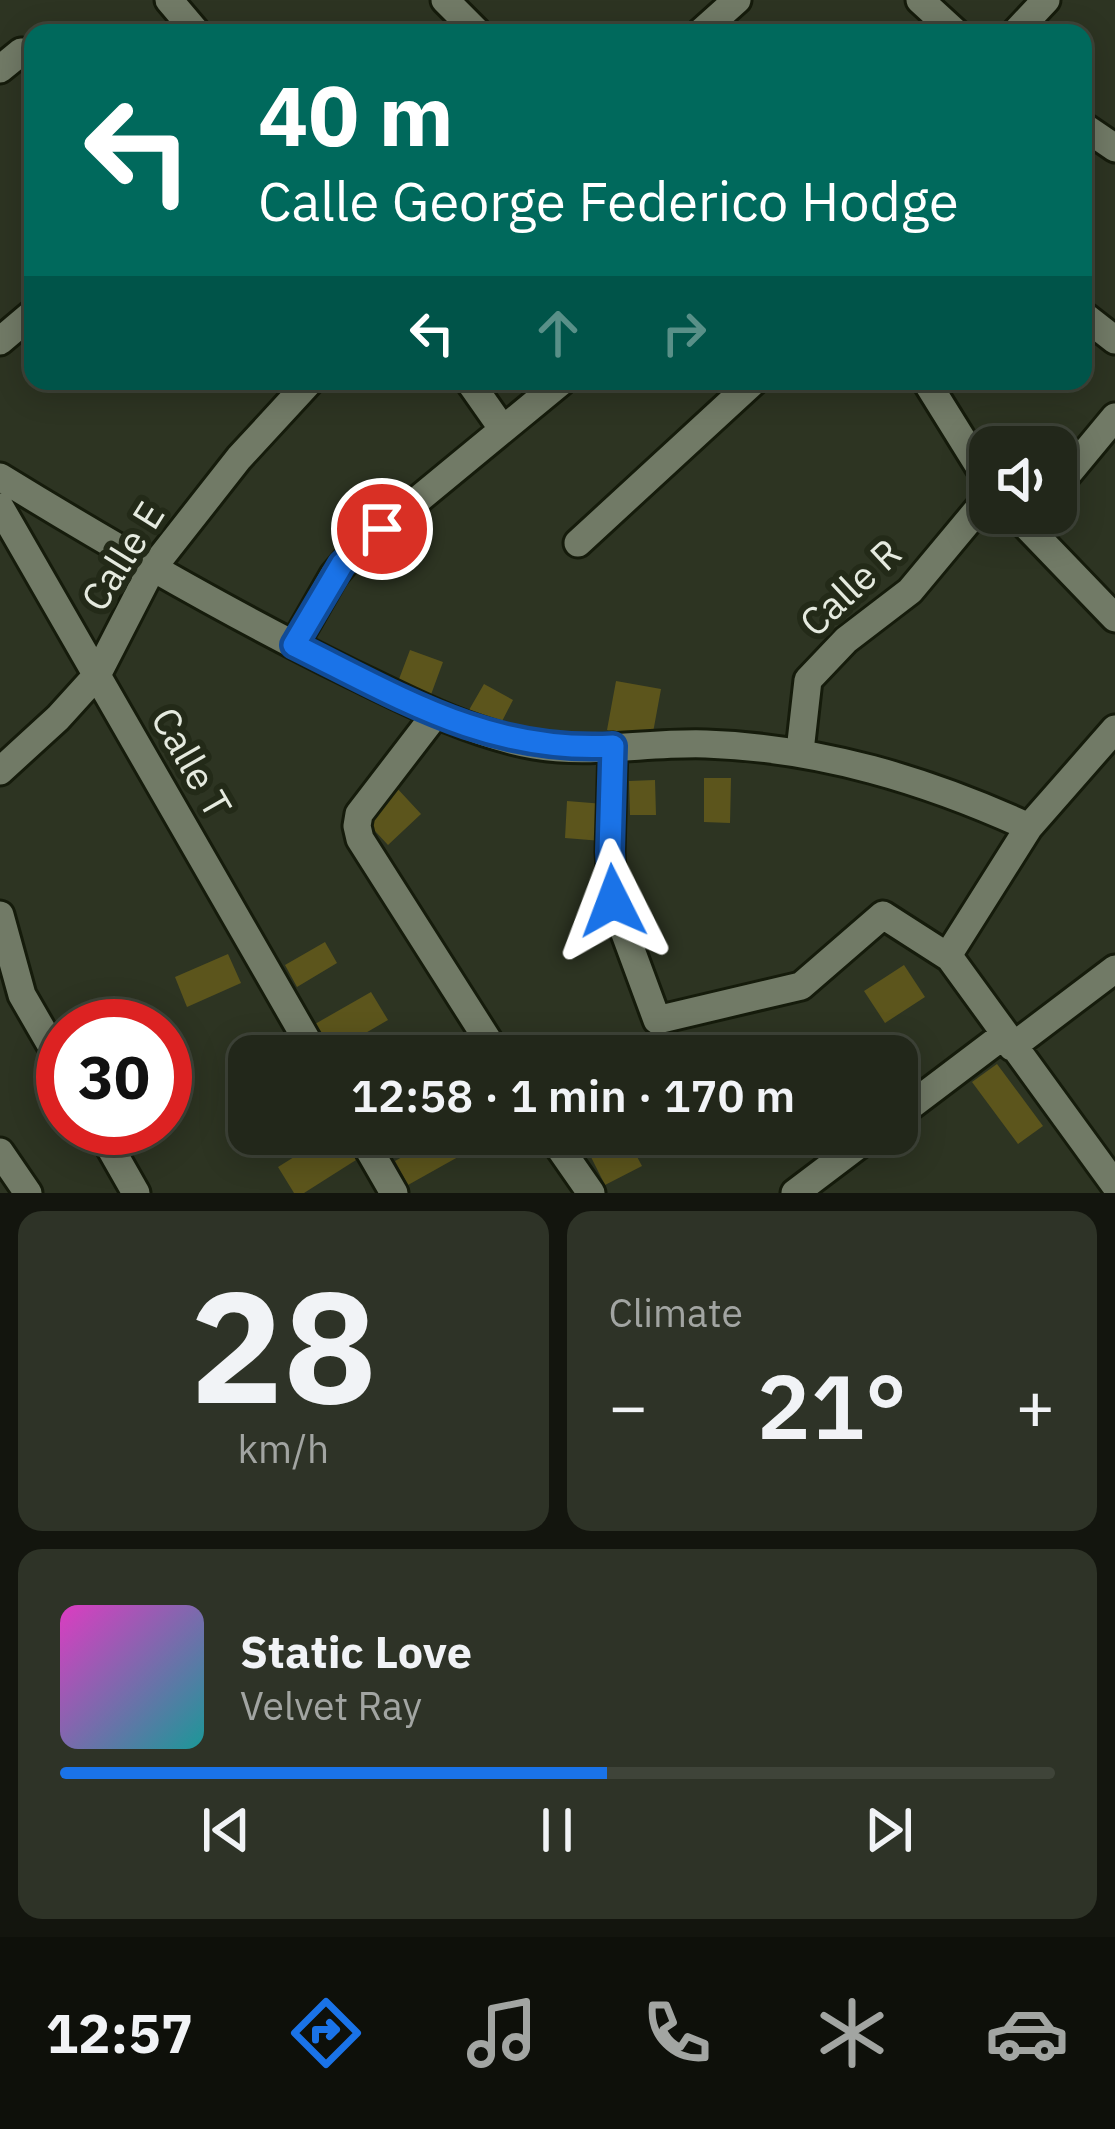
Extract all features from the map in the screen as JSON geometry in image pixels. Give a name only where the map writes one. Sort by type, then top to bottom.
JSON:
[{"type":"street","points":[[169,0],[189,24]]},
{"type":"street","points":[[445,0],[469,24]]},
{"type":"street","points":[[710,24],[737,0]]},
{"type":"street","points":[[920,0],[946,24]]},
{"type":"street","points":[[1023,24],[1046,0]]},
{"type":"street","points":[[0,341],[24,321]]},
{"type":"street","name":"Calle E","points":[[0,771],[97,675],[151,570],[239,458],[302,390]]},
{"type":"street","points":[[475,390],[502,428]]},
{"type":"street","points":[[294,645],[342,564],[551,390]]},
{"type":"street","points":[[578,543],[744,390]]},
{"type":"street","points":[[932,390],[969,450]]},
{"type":"street","points":[[1077,463],[1115,417]]},
{"type":"street","points":[[0,477],[151,570],[435,715],[537,746],[706,744],[800,751],[849,761],[1029,827]]},
{"type":"street","name":"Calle T","points":[[0,507],[304,1035]]},
{"type":"street","name":"Calle R","points":[[800,751],[808,680],[846,640],[903,597],[969,520]]},
{"type":"street","points":[[1040,534],[1115,618]]},
{"type":"street","points":[[435,715],[359,814],[356,826],[485,1035]]},
{"type":"street","points":[[950,958],[1029,827],[1115,729]]},
{"type":"street","points":[[613,746],[613,901],[657,1020],[801,986],[880,916],[950,958],[1115,1185]]},
{"type":"street","points":[[0,915],[22,994],[36,1019]]},
{"type":"street","points":[[918,1102],[1115,970]]},
{"type":"street","points":[[0,1152],[28,1193]]},
{"type":"street","points":[[114,1155],[136,1193]]},
{"type":"street","points":[[373,1155],[394,1193]]},
{"type":"street","points":[[565,1155],[591,1193]]},
{"type":"street","points":[[795,1193],[845,1155]]},
{"type":"building","points":[[410,650],[443,662],[429,700],[396,687]]},
{"type":"building","points":[[616,681],[661,689],[652,738],[607,730]]},
{"type":"building","points":[[484,684],[513,700],[499,727],[469,710]]},
{"type":"building","points":[[704,778],[731,778],[730,823],[704,822]]},
{"type":"building","points":[[655,780],[656,815],[630,815],[629,781]]},
{"type":"building","points":[[395,786],[421,814],[388,845],[362,817]]},
{"type":"building","points":[[567,801],[604,804],[602,841],[565,838]]},
{"type":"building","points":[[325,942],[337,963],[297,987],[285,965]]},
{"type":"building","points":[[228,954],[241,983],[192,1005],[192,999],[184,999],[175,977]]},
{"type":"building","points":[[904,965],[925,997],[885,1023],[864,991]]},
{"type":"building","points":[[371,992],[388,1020],[362,1035],[321,1035],[315,1024]]},
{"type":"building","points":[[997,1064],[1043,1126],[1018,1144],[972,1082]]},
{"type":"building","points":[[297,1155],[353,1155],[356,1160],[304,1193],[294,1193],[278,1167]]},
{"type":"building","points":[[406,1155],[458,1157],[408,1185],[395,1161]]},
{"type":"building","points":[[636,1155],[642,1166],[605,1185],[591,1157]]},
{"type":"route","points":[[382,529],[342,564],[294,645],[435,715],[513,740],[537,746],[613,746],[613,901]]}]
